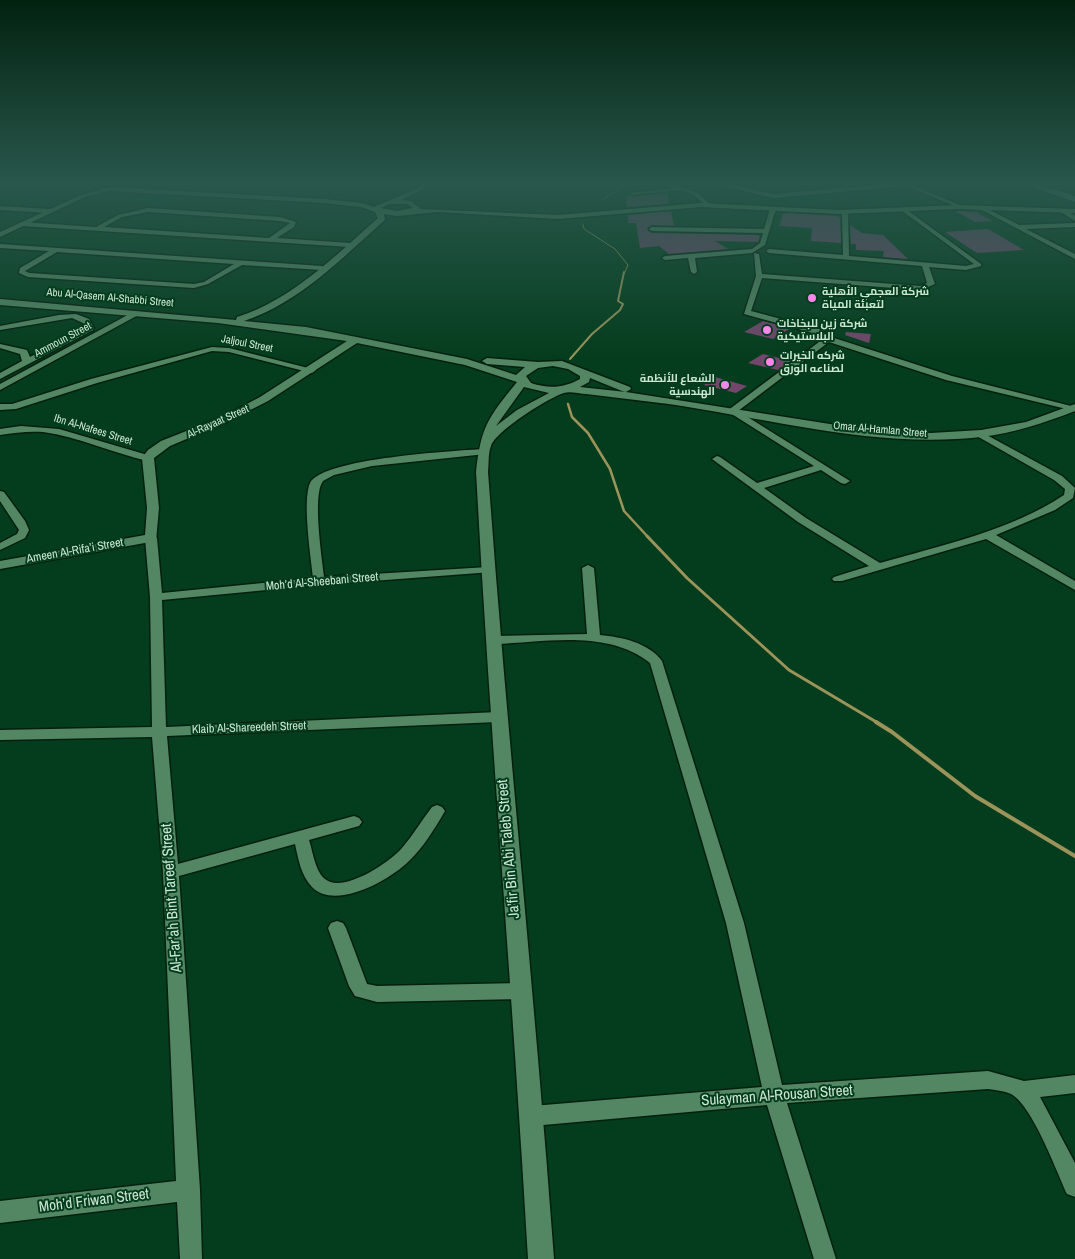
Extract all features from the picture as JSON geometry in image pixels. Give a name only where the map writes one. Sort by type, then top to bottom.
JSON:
[{"type":"street","points":[[266,240],[350,245]]},
{"type":"street","points":[[274,324],[270,319],[270,314],[289,295],[356,240]]},
{"type":"street","points":[[766,240],[767,251]]},
{"type":"street","points":[[846,240],[846,258]]},
{"type":"street","points":[[665,258],[732,252],[755,254],[767,251],[971,268],[980,264],[946,240]]},
{"type":"street","points":[[1042,240],[1075,257]]},
{"type":"street","points":[[0,246],[322,268]]},
{"type":"street","points":[[56,250],[22,269],[21,272],[194,286],[206,283],[240,263]]},
{"type":"street","points":[[755,254],[767,251]]},
{"type":"street","points":[[755,254],[759,276],[747,312],[816,331],[828,339],[949,378],[1074,408]]},
{"type":"street","points":[[691,256],[694,272]]},
{"type":"street","points":[[759,276],[921,288],[931,284],[925,264]]},
{"type":"street","points":[[234,320],[261,313],[289,295]]},
{"type":"street","name":"Abu Al-Qasem Al-Shabbi Street","points":[[0,302],[218,320],[316,333]]},
{"type":"street","name":"Ammoun Street","points":[[0,388],[138,313]]},
{"type":"street","points":[[0,328],[66,316],[79,318],[90,325],[87,331],[0,376]]},
{"type":"street","name":"Abu Al-Qasem Al-Shabbi Street","points":[[218,320],[274,324],[428,353],[482,366],[539,389],[562,390]]},
{"type":"street","points":[[828,339],[732,410],[845,480]]},
{"type":"street","name":"Al-Rayaat Street","points":[[148,458],[160,447],[280,392],[356,340]]},
{"type":"street","points":[[0,346],[24,352],[27,362]]},
{"type":"street","name":"Jaljoul Street","points":[[0,407],[13,407],[149,365],[218,349],[312,370]]},
{"type":"street","name":"Abu Al-Qasem Al-Shabbi Street","points":[[428,353],[540,366],[567,366],[581,371]]},
{"type":"street","name":"Ja’fir Bin Abi Taleb Street","points":[[540,366],[524,372],[522,376],[523,381],[491,423],[487,434],[486,446],[488,570],[495,640],[498,717],[532,1116],[541,1259]]},
{"type":"street","points":[[319,581],[314,534],[313,492],[314,486],[319,479],[338,471],[486,446],[521,412],[562,390],[581,384],[585,380],[585,375],[581,371]]},
{"type":"street","name":"Omar Al-Hamlan Street","points":[[581,371],[624,388],[683,403]]},
{"type":"street","name":"Omar Al-Hamlan Street","points":[[562,390],[600,392],[683,403],[868,431],[955,436],[980,435],[1036,422],[1074,408]]},
{"type":"street","name":"Ibn Al-Nafees Street","points":[[0,432],[23,428],[51,429],[120,453],[148,458]]},
{"type":"street","points":[[838,579],[986,536],[1062,502],[1071,492],[1070,488],[1058,478],[980,435]]},
{"type":"street","points":[[148,458],[153,508],[151,538]]},
{"type":"street","points":[[717,459],[758,486],[802,520],[879,567]]},
{"type":"street","points":[[758,486],[821,466]]},
{"type":"street","points":[[0,494],[20,521],[24,530],[21,536],[0,547]]},
{"type":"street","points":[[986,536],[1075,586]]},
{"type":"street","name":"Ameen Al-Rifa’i Street","points":[[0,565],[151,538]]},
{"type":"street","name":"Al-Far’ah Bint Tareef Street","points":[[151,538],[156,597],[159,731],[171,872],[189,1190],[191,1259]]},
{"type":"street","points":[[588,568],[594,637]]},
{"type":"street","name":"Moh’d Al-Sheebani Street","points":[[156,597],[319,581],[488,570]]},
{"type":"street","points":[[495,640],[594,637],[631,643],[649,652],[656,661],[735,923],[774,1095],[825,1259]]},
{"type":"street","name":"Klaib Al-Shareedeh Street","points":[[0,735],[159,731],[498,717]]},
{"type":"street","points":[[301,838],[314,878],[319,885],[330,890],[339,890],[366,882],[407,853],[437,811]]},
{"type":"street","points":[[171,872],[354,822]]},
{"type":"street","points":[[337,928],[361,990],[378,994],[521,991]]},
{"type":"street","name":"Sulayman Al-Rousan Street","points":[[532,1116],[774,1095],[988,1080],[1004,1083],[1021,1090]]},
{"type":"street","points":[[1021,1090],[1075,1084]]},
{"type":"street","points":[[1021,1090],[1036,1110],[1075,1186]]},
{"type":"street","name":"Moh’d Friwan Street","points":[[0,1212],[189,1190]]},
{"type":"building","points":[[639,240],[759,240],[758,242],[715,241],[728,249],[669,254],[659,246],[640,248]]},
{"type":"building","points":[[841,240],[841,243],[811,241]]},
{"type":"building","points":[[851,240],[888,240],[908,259],[883,257],[884,251],[856,250],[856,244],[851,244]]},
{"type":"building","points":[[957,240],[1006,240],[1024,250],[977,253]]},
{"type":"building","name":"شركة زين للبخاخات البلاستيكية","points":[[763,321],[789,329],[773,339],[744,332]]},
{"type":"building","points":[[846,332],[871,334],[869,343],[845,335]]},
{"type":"building","name":"شركه الخيرات لصناعه الورق","points":[[763,354],[791,361],[778,370],[748,363]]},
{"type":"building","name":"الشعاع للأنظمة الهندسية","points":[[715,377],[747,386],[736,393],[704,385]]},
{"type":"waterway","points":[[601,240],[615,249],[628,265],[624,274]]},
{"type":"waterway","points":[[570,359],[592,334],[620,310],[623,304],[618,301],[624,272]]},
{"type":"waterway","points":[[568,404],[572,417],[588,433],[610,469],[624,511],[648,537]]},
{"type":"waterway","points":[[647,536],[687,578],[789,670],[878,723]]},
{"type":"waterway","points":[[876,722],[892,732],[975,796],[1075,856]]},
{"type":"place","name":"شركة العجمي الأهلية لتعبئة المياة","points":[[812,298]]},
{"type":"place","name":"شركة زين للبخاخات البلاستيكية","points":[[767,330]]},
{"type":"place","name":"شركه الخيرات لصناعه الورق","points":[[770,362]]},
{"type":"place","name":"الشعاع للأنظمة الهندسية","points":[[725,385]]}]
